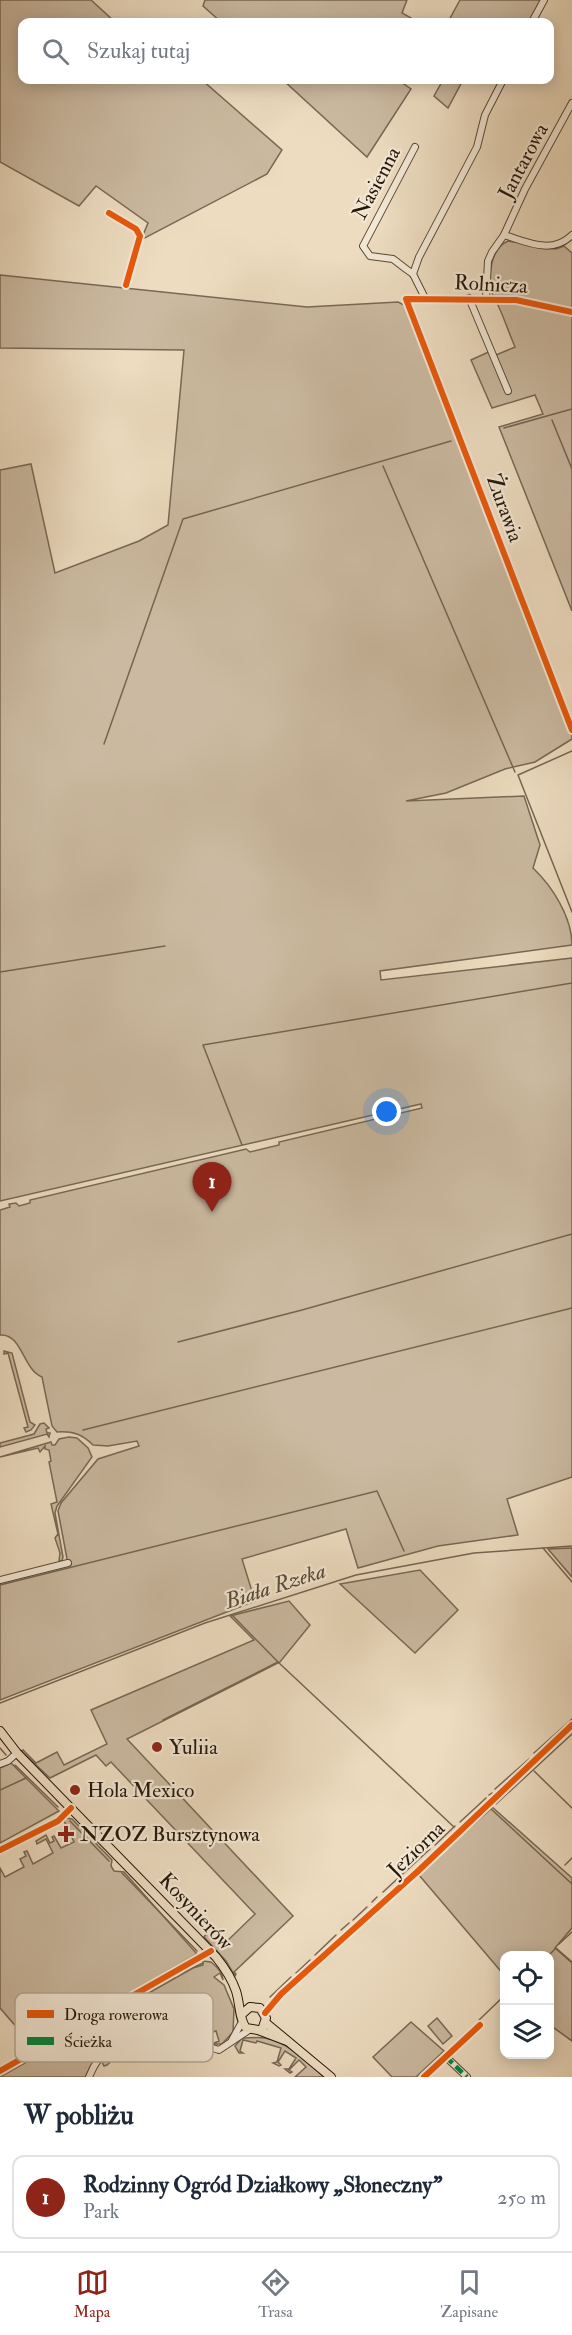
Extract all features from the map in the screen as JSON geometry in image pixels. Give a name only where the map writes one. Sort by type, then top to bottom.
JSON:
[{"type":"main road","name":"Kosynierów","points":[[0,1731],[17,1753],[212,1951],[250,2007]]},
{"type":"main road","name":"Kosynierów","points":[[236,1989],[242,2018]]},
{"type":"main road","points":[[287,2041],[254,2030],[242,2018],[250,2007],[263,2011],[266,2022],[331,2077]]},
{"type":"main road","points":[[254,2030],[266,2022]]},
{"type":"street","points":[[534,18],[544,0]]},
{"type":"street","points":[[424,298],[413,274],[419,257],[477,147],[482,124],[501,84]]},
{"type":"street","name":"Jantarowa","points":[[486,299],[488,261],[504,235],[525,189],[572,103]]},
{"type":"street","name":"Nasienna","points":[[413,274],[393,259],[369,256],[363,246],[415,147]]},
{"type":"street","points":[[109,213],[135,229],[140,236],[126,285]]},
{"type":"street","points":[[504,235],[549,246],[562,243],[572,235]]},
{"type":"street","points":[[469,298],[508,391]]},
{"type":"street","name":"Rolnicza","points":[[406,299],[469,298],[532,302],[572,312]]},
{"type":"street","name":"Żurawia","points":[[406,299],[572,730]]},
{"type":"street","points":[[0,1580],[68,1563]]},
{"type":"street","name":"Jeziorna","points":[[263,2011],[417,1872],[572,1725]]},
{"type":"street","points":[[0,1764],[8,1761],[17,1753]]},
{"type":"street","points":[[0,1850],[58,1821],[71,1808]]},
{"type":"street","points":[[138,1993],[212,1951]]},
{"type":"street","points":[[231,2042],[242,2018]]},
{"type":"street","points":[[424,2077],[480,2025]]},
{"type":"street","points":[[213,2048],[219,2050],[254,2030]]},
{"type":"street","points":[[446,2057],[467,2077]]},
{"type":"street","points":[[0,2071],[16,2062]]},
{"type":"street","points":[[89,2077],[97,2062]]},
{"type":"shaded area","points":[[0,0],[91,0],[111,18],[18,18],[18,84],[207,84],[282,150],[267,174],[141,240],[148,223],[96,186],[79,206],[0,162]]},
{"type":"shaded area","points":[[205,0],[407,0],[402,13],[411,18],[216,18],[203,6]]},
{"type":"shaded area","points":[[460,0],[542,0],[533,18],[450,18]]},
{"type":"shaded area","points":[[287,84],[404,84],[411,89],[367,157]]},
{"type":"shaded area","points":[[441,84],[461,84],[448,108],[434,96]]},
{"type":"shaded area","points":[[508,241],[556,249],[564,246],[572,253],[572,611],[499,427],[543,414],[535,395],[492,408],[471,360],[493,350],[496,355],[515,347],[490,285],[494,256]]},
{"type":"shaded area","points":[[0,275],[307,307],[398,302],[406,306],[572,730],[572,739],[535,762],[505,769],[446,793],[406,801],[524,796],[540,845],[533,868],[560,903],[569,924],[572,945],[380,971],[381,980],[572,958],[572,1477],[507,1499],[518,1535],[438,1546],[358,1568],[346,1529],[242,1559],[255,1601],[0,1700],[0,1581],[68,1564],[58,1511],[61,1503],[98,1459],[139,1446],[137,1441],[108,1446],[93,1445],[77,1434],[57,1432],[52,1426],[42,1377],[31,1367],[13,1340],[0,1335],[0,1210],[10,1207],[9,1204],[16,1203],[19,1206],[30,1203],[30,1200],[246,1149],[250,1152],[279,1145],[279,1142],[422,1108],[421,1104],[0,1201],[0,470],[31,464],[55,573],[139,541],[168,525],[184,350],[0,348]]},
{"type":"shaded area","points":[[4,1351],[12,1353],[30,1422],[35,1425],[26,1432],[24,1428],[28,1427],[8,1353],[4,1354]]},
{"type":"shaded area","points":[[44,1423],[49,1428],[46,1429],[47,1433],[50,1433],[49,1437],[47,1434],[0,1447],[0,1443],[34,1434],[40,1424]]},
{"type":"shaded area","points":[[77,1438],[88,1448],[92,1457],[57,1506],[55,1513],[63,1557],[62,1561],[59,1561],[60,1553],[55,1538],[58,1534],[51,1504],[57,1502],[49,1462],[51,1461],[49,1450],[45,1449],[45,1446],[40,1452],[38,1448],[0,1457],[51,1442],[55,1445],[59,1439]]},
{"type":"shaded area","points":[[572,1548],[572,1577],[548,1549]]},
{"type":"shaded area","points":[[420,1570],[458,1610],[415,1653],[340,1584]]},
{"type":"shaded area","points":[[289,1601],[310,1625],[280,1662],[127,1739],[293,1916],[234,1972],[235,1976],[226,1961],[204,1937],[208,1932],[222,1946],[255,1914],[111,1762],[106,1766],[96,1755],[50,1778],[21,1751],[23,1750],[36,1763],[57,1752],[64,1765],[107,1744],[91,1710],[254,1640],[230,1616]]},
{"type":"shaded area","points":[[11,1763],[59,1811],[0,1843],[0,1768]]},
{"type":"shaded area","points":[[491,1806],[572,1878],[572,1928],[555,1948],[572,1963],[572,2041],[554,2028],[554,1951],[500,1951],[500,1970],[419,1875]]},
{"type":"shaded area","points":[[65,1818],[72,1819],[112,1860],[111,1866],[114,1871],[124,1872],[197,1954],[129,1993],[15,1993],[15,2025],[0,2008],[0,1868],[5,1877],[24,1867],[20,1859],[26,1856],[24,1852],[27,1851],[33,1864],[53,1853],[46,1839],[37,1844],[36,1841],[46,1835],[50,1843],[54,1841],[52,1837],[54,1836],[61,1848],[74,1842],[64,1821]]},
{"type":"shaded area","points":[[203,1961],[211,1962],[221,1972],[223,1980],[220,1973],[214,1977],[224,1985],[234,2009],[233,2032],[222,2044],[213,2044],[219,2041],[216,2031],[213,2032],[213,1993],[149,1993],[193,1968],[203,1965]]},
{"type":"shaded area","points":[[437,2018],[452,2036],[443,2044],[428,2026]]},
{"type":"shaded area","points":[[411,2022],[444,2051],[416,2077],[392,2077],[373,2057]]},
{"type":"shaded area","points":[[242,2038],[265,2038],[282,2044],[297,2053],[324,2077],[295,2077],[306,2067],[299,2060],[289,2070],[292,2072],[290,2073],[285,2069],[289,2069],[296,2058],[285,2051],[278,2062],[281,2065],[279,2066],[273,2063],[277,2062],[281,2048],[257,2041],[256,2043],[243,2040],[240,2051],[243,2053],[239,2053],[235,2046]]},
{"type":"shaded area","points":[[27,2062],[94,2062],[87,2077],[0,2077]]},
{"type":"waterway","points":[[504,428],[572,409]]},
{"type":"waterway","points":[[552,420],[572,469]]},
{"type":"waterway","points":[[104,744],[183,519],[451,441]]},
{"type":"waterway","points":[[383,466],[515,772]]},
{"type":"waterway","points":[[572,751],[518,775],[572,912]]},
{"type":"waterway","points":[[0,972],[165,946]]},
{"type":"waterway","points":[[242,1145],[203,1045],[572,983]]},
{"type":"waterway","points":[[178,1342],[302,1310],[572,1234]]},
{"type":"waterway","points":[[83,1430],[572,1308]]},
{"type":"waterway","points":[[0,1585],[377,1491],[404,1551]]},
{"type":"waterway","name":"Biała Rzeka","points":[[0,1703],[205,1623],[356,1575],[474,1553],[572,1546]]},
{"type":"waterway","points":[[543,1548],[572,1582]]},
{"type":"waterway","points":[[232,1615],[278,1662],[454,1827]]},
{"type":"waterway","points":[[163,1720],[278,1662]]},
{"type":"waterway","points":[[534,1753],[572,1719]]},
{"type":"waterway","points":[[496,1804],[572,1734]]},
{"type":"waterway","points":[[0,1748],[6,1755]]},
{"type":"waterway","points":[[495,1789],[529,1759]]},
{"type":"waterway","points":[[15,1765],[58,1807]]},
{"type":"waterway","points":[[534,1771],[572,1808]]},
{"type":"waterway","points":[[0,1790],[26,1778]]},
{"type":"waterway","points":[[460,1822],[486,1798]]},
{"type":"waterway","points":[[430,1863],[492,1808]]},
{"type":"waterway","points":[[491,1809],[572,1884]]},
{"type":"waterway","points":[[70,1821],[109,1861]]},
{"type":"waterway","points":[[435,1845],[455,1826]]},
{"type":"waterway","points":[[383,1892],[430,1849]]},
{"type":"waterway","points":[[565,1865],[572,1858]]},
{"type":"waterway","points":[[122,1873],[197,1951]]},
{"type":"waterway","points":[[372,1902],[377,1897]]},
{"type":"waterway","points":[[353,1920],[367,1907]]},
{"type":"waterway","points":[[341,1930],[349,1923]]},
{"type":"waterway","points":[[559,1944],[572,1932]]},
{"type":"waterway","points":[[315,1955],[336,1935]]},
{"type":"waterway","points":[[553,1951],[556,1948],[572,1962]]},
{"type":"waterway","points":[[296,1973],[310,1960]]},
{"type":"waterway","points":[[181,1973],[203,1963]]},
{"type":"waterway","points":[[146,1993],[175,1977]]},
{"type":"waterway","points":[[270,1997],[291,1977]]},
{"type":"waterway","points":[[479,2020],[500,2000]]},
{"type":"waterway","points":[[12,2068],[23,2062]]},
{"type":"marked path","points":[[446,2057],[467,2077]]},
{"type":"cycle path","points":[[109,213],[136,229],[140,236],[126,285]]},
{"type":"cycle path","points":[[572,312],[516,300],[406,299],[572,730]]},
{"type":"cycle path","points":[[265,2013],[281,1994],[417,1872],[572,1725]]},
{"type":"cycle path","points":[[0,1850],[58,1821],[71,1808]]},
{"type":"cycle path","points":[[137,1993],[211,1951]]},
{"type":"cycle path","points":[[424,2077],[480,2025]]},
{"type":"cycle path","points":[[0,2071],[16,2062]]},
{"type":"place","name":"Rodzinny Ogród Działkowy „Słoneczny”","points":[[212,1212]]},
{"type":"place","name":"Yuliia","points":[[157,1747]]},
{"type":"place","name":"Hola Mexico","points":[[75,1790]]},
{"type":"place","name":"NZOZ Bursztynowa","points":[[66,1834]]}]
